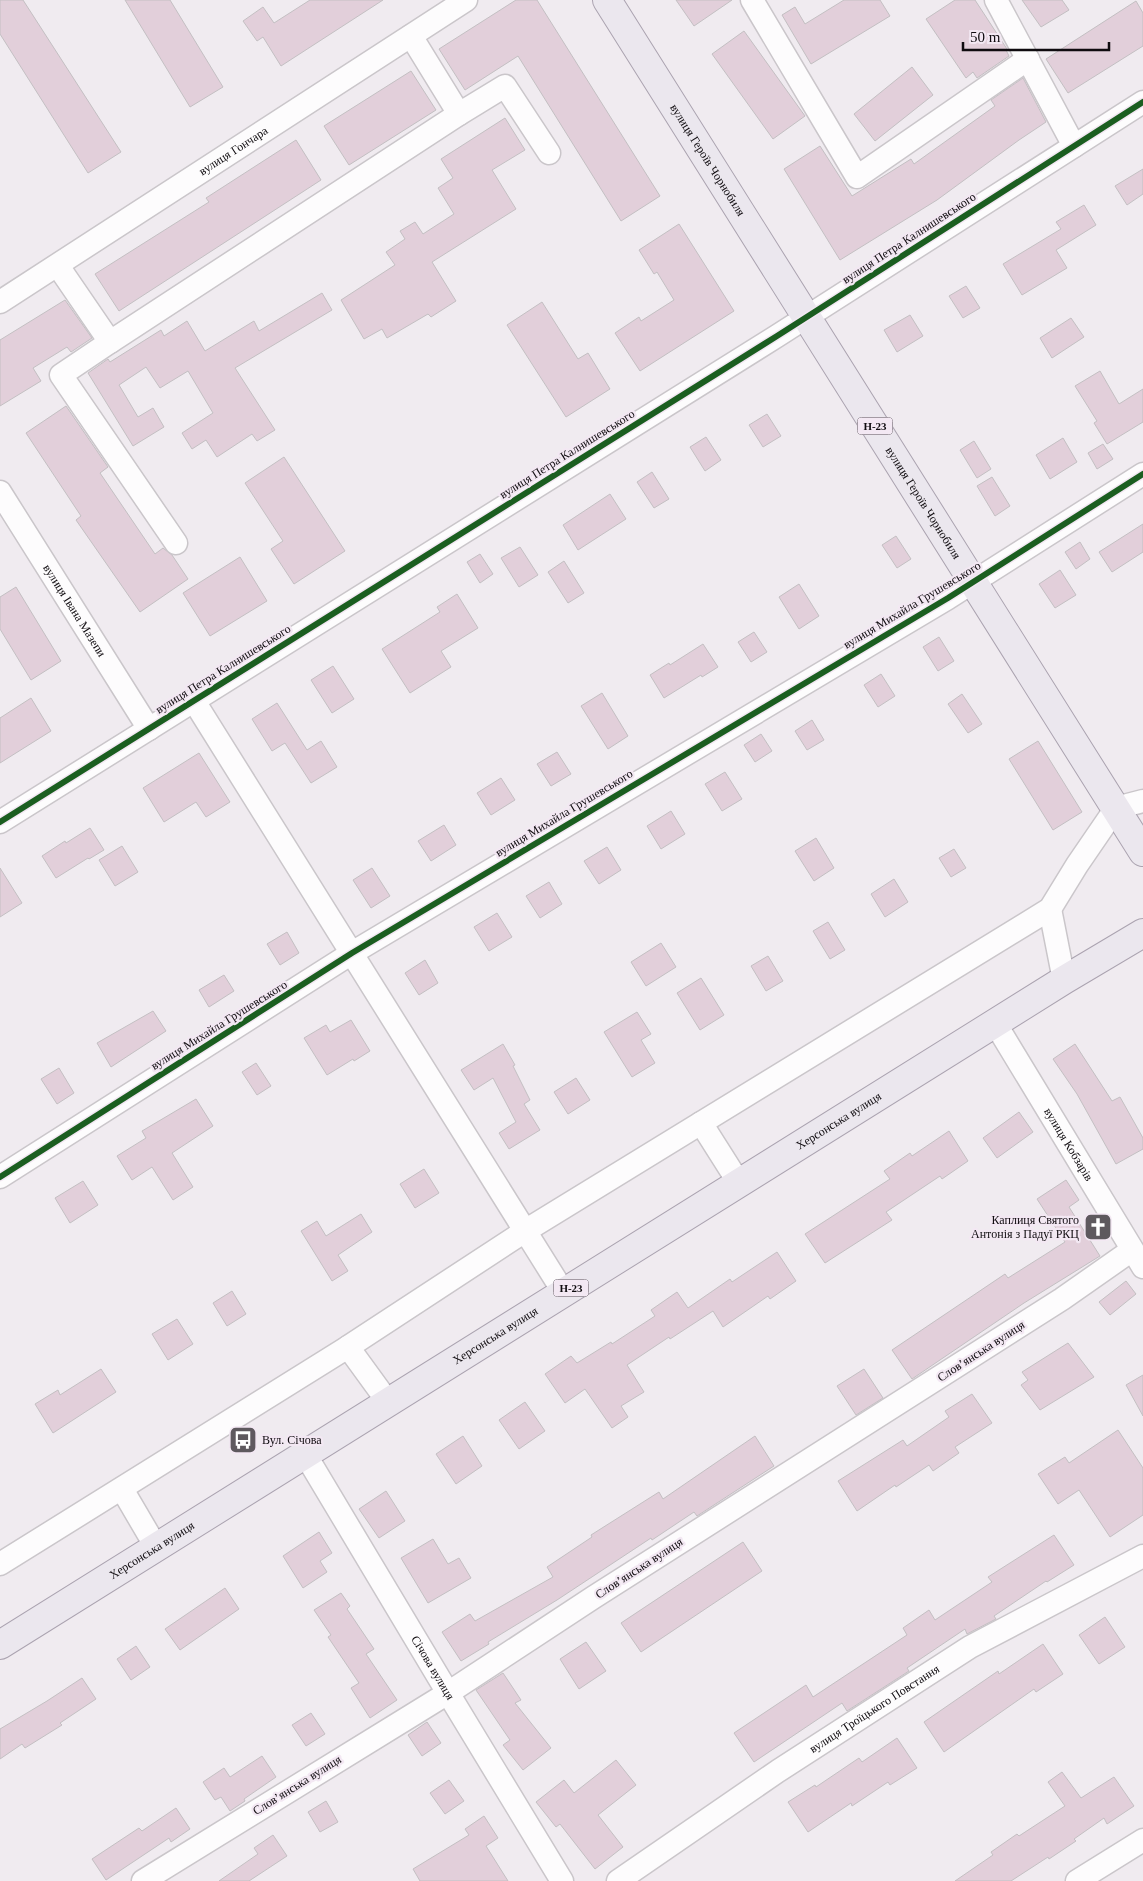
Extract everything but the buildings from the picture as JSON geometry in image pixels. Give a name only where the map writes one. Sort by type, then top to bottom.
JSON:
[{"type":"main road","name":"вулиця Героїв Чорнобиля","points":[[607,0],[1143,852]]},
{"type":"main road","name":"Херсонська вулиця","points":[[0,1644],[1064,980],[1143,933]]},
{"type":"street","name":"вулиця Гончара","points":[[0,302],[466,0]]},
{"type":"street","points":[[752,0],[857,176],[1028,59]]},
{"type":"street","points":[[996,0],[1074,146]]},
{"type":"street","points":[[411,36],[459,114]]},
{"type":"street","points":[[176,543],[61,375],[459,114],[505,86],[549,153]]},
{"type":"street","name":"вулиця Петра Калнишевського","points":[[0,822],[807,317],[1143,102]]},
{"type":"street","points":[[58,266],[110,342]]},
{"type":"street","name":"вулиця Михайла Грушевського","points":[[0,1177],[352,953],[973,581],[1143,474]]},
{"type":"street","name":"вулиця Івана Мазепи","points":[[0,492],[149,729]]},
{"type":"street","points":[[194,701],[564,1292]]},
{"type":"street","points":[[0,1564],[348,1347],[525,1231],[1050,909],[1116,808],[1143,801]]},
{"type":"street","points":[[1050,909],[1064,980]]},
{"type":"street","name":"вулиця Кобзарів","points":[[996,1023],[1138,1259]]},
{"type":"street","points":[[701,1123],[739,1183]]},
{"type":"street","name":"Словʼянська вулиця","points":[[143,1881],[448,1693],[602,1592],[1062,1299],[1138,1259]]},
{"type":"street","points":[[348,1347],[388,1402]]},
{"type":"street","name":"Січова вулиця","points":[[305,1454],[562,1881]]},
{"type":"street","points":[[122,1489],[156,1547]]},
{"type":"street","name":"вулиця Троїцького Повстання","points":[[618,1881],[778,1772],[970,1647],[1143,1556]]},
{"type":"street","points":[[1077,1881],[1143,1840]]},
{"type":"cycle path","points":[[0,822],[777,336],[1143,102]]},
{"type":"cycle path","points":[[0,1177],[352,953],[948,598],[1143,474]]},
{"type":"place","name":"Каплиця Святого Антонія з Падуї РКЦ","points":[[1098,1227]]},
{"type":"place","name":"Вул. Січова","points":[[243,1440]]}]
